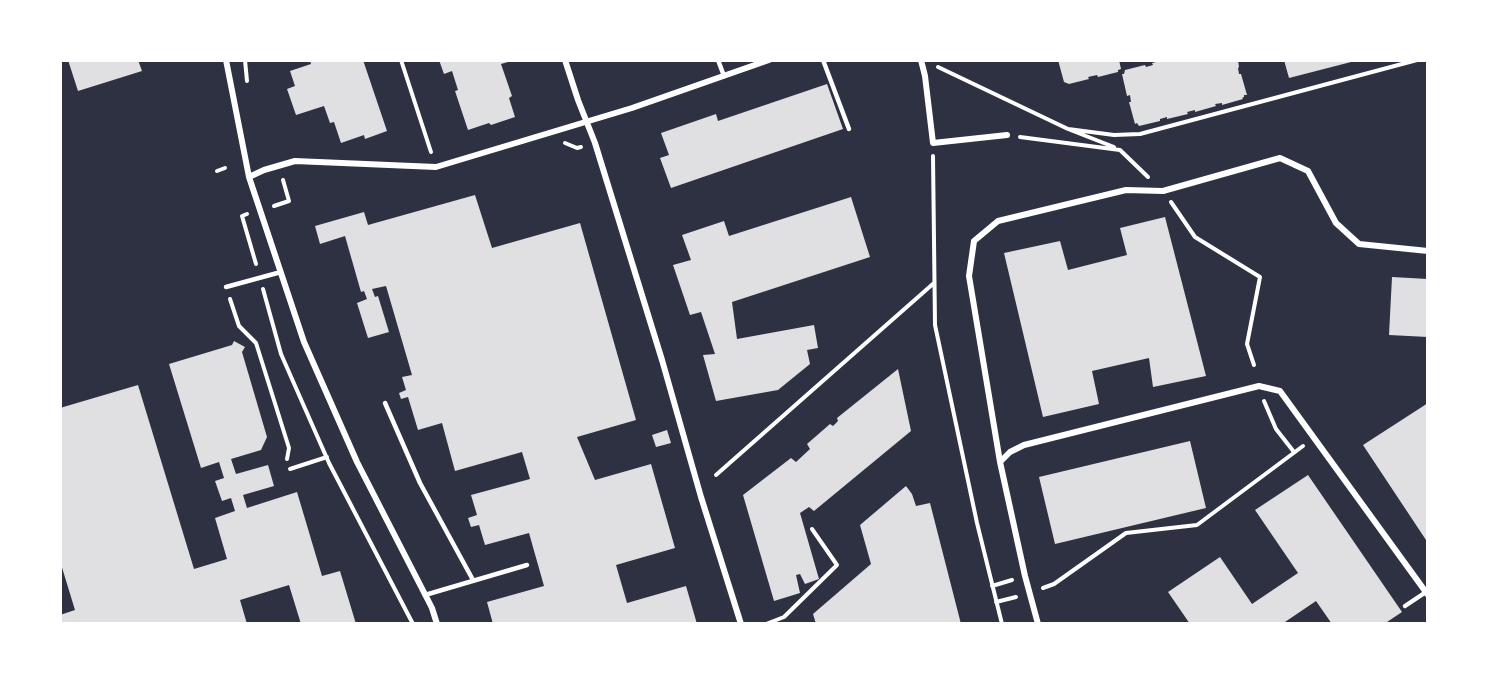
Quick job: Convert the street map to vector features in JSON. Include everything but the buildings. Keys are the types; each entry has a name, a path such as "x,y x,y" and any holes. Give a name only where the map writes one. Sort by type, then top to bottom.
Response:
{"street":[{"path":"226,60 249,177 304,342 357,462 432,608 437,624"},
{"path":"565,60 587,121 659,349 701,497 741,624"},
{"path":"249,177 278,165 295,161 436,167 632,108 769,60"},
{"path":"921,60 933,143 1007,135"},
{"path":"1038,624 1024,576 1000,462 969,276 974,241 998,221 1126,190 1163,191 1280,158 1308,171 1336,223 1359,244 1428,251"},
{"path":"1000,462 1010,452 1024,445 1258,386 1280,391 1427,593"}],"lane":[{"path":"718,60 724,76"},
{"path":"823,60 849,129"},
{"path":"226,287 281,272"},
{"path":"385,403 420,483 473,580"},
{"path":"425,595 527,565"},
{"path":"1404,606 1427,593"}],"path":[{"path":"401,60 436,167"},
{"path":"1068,129 1114,135 1140,134 1417,60"},
{"path":"934,65 1068,129 1120,150 1163,191 1195,237 1260,277 1247,344 1254,365"},
{"path":"1007,135 1120,150"},
{"path":"933,143 935,325 977,523 1002,624"},
{"path":"278,165 289,201 242,216 282,354 327,457 413,624"},
{"path":"217,171 225,168"},
{"path":"716,475 934,282"},
{"path":"226,287 239,326 256,343 288,448 287,459"},
{"path":"1260,392 1276,429 1294,452"},
{"path":"996,602 1054,584 1126,533 1197,525 1314,439"},
{"path":"290,469 327,457"},
{"path":"766,624 784,617 837,565 812,529"},
{"path":"992,586 1024,576"}]}
